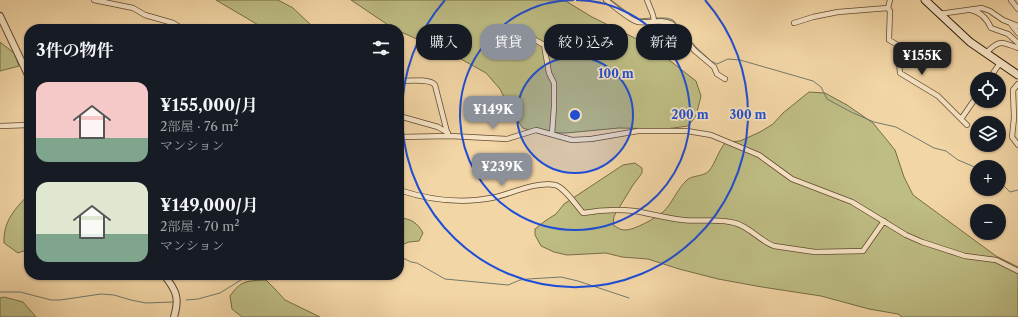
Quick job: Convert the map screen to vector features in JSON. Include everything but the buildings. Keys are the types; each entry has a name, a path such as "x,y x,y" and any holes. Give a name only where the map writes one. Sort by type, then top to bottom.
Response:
{"main road":[{"path":"925,0 970,42 1018,75"}],"street":[{"path":"94,0 115,2 133,8 145,15 175,24"},
{"path":"606,0 630,18 638,22 653,18 668,21 695,51 714,67 717,74 725,79"},
{"path":"648,0 653,18"},
{"path":"890,0 888,8 890,11 891,23 889,40 896,44 900,73 938,96 967,125"},
{"path":"1011,0 1018,9"},
{"path":"794,23 813,16 838,12 888,8"},
{"path":"939,14 965,9 982,8 1018,26"},
{"path":"965,9 978,12 989,22 991,28 1008,34 1018,43"},
{"path":"0,16 24,66"},
{"path":"1010,23 1018,33"},
{"path":"536,40 544,45 549,73 554,83 552,134"},
{"path":"986,53 994,45 1000,42 1018,48"},
{"path":"993,72 1000,63"},
{"path":"404,81 433,82 448,135"},
{"path":"1018,84 1013,90 1014,118 1012,137 1018,145"},
{"path":"961,119 970,106"},
{"path":"404,117 438,127 448,135"},
{"path":"0,126 24,125"},
{"path":"404,137 448,135 507,138 536,130 572,140 591,139 638,131 687,131 711,135 759,155 792,179 852,202 906,235 922,242 965,256 996,260 1018,271"},
{"path":"404,191 423,196 456,200 471,200 493,197 537,186 556,185 561,187 583,213 615,210 634,211 684,220 734,222 743,226 774,246 815,252 863,251 884,221"},
{"path":"168,280 176,291 177,296 174,317"}],"shaded area":[{"path":"216,0 278,0 293,8 310,24 257,24"},
{"path":"351,0 564,0 606,24 544,24 544,60 628,60 628,35 636,39 636,60 669,60 696,81 701,96 696,116 688,126 666,129 619,128 566,133 534,132 523,128 512,113 500,89 486,73 463,60 472,60 472,24 416,24 416,39 404,33 404,24 387,24"},
{"path":"0,42 14,53 19,66 0,71"},
{"path":"809,92 825,93 847,105 873,123 895,150 904,177 913,195 970,237 970,240 974,240 996,256 1018,267 1018,317 902,317 898,314 869,309 821,296 718,279 648,259 622,257 606,253 567,255 554,252 541,246 535,235 535,229 556,214 564,204 623,165 635,163 642,168 642,173 614,216 613,225 621,230 628,230 650,221 666,209 680,188 689,178 707,173 709,171 726,142 740,141 760,132 773,124 783,113"},
{"path":"24,200 24,251 18,253 4,243 4,235 8,222 15,210"},
{"path":"404,219 410,220 419,226 423,233 419,241 404,244"},
{"path":"266,280 285,300 320,317 242,317 232,309 230,296 241,284 249,281"},
{"path":"4,297 23,302 36,317 0,317 0,298"}],"waterway":[{"path":"611,0 638,19 652,18"},
{"path":"655,18 667,18 673,20 696,47 711,61 717,64 728,59 740,60 813,81 821,87 827,99 851,112 874,122 896,127 934,148 946,151 958,160 970,165"},
{"path":"1006,188 1010,192 1018,190"},
{"path":"404,258 417,263 445,279 508,285 520,280 561,277 629,298"},
{"path":"186,300 198,299 220,293 241,280"},
{"path":"0,292 20,292 51,300 101,294 114,295 146,303 173,302"}]}
